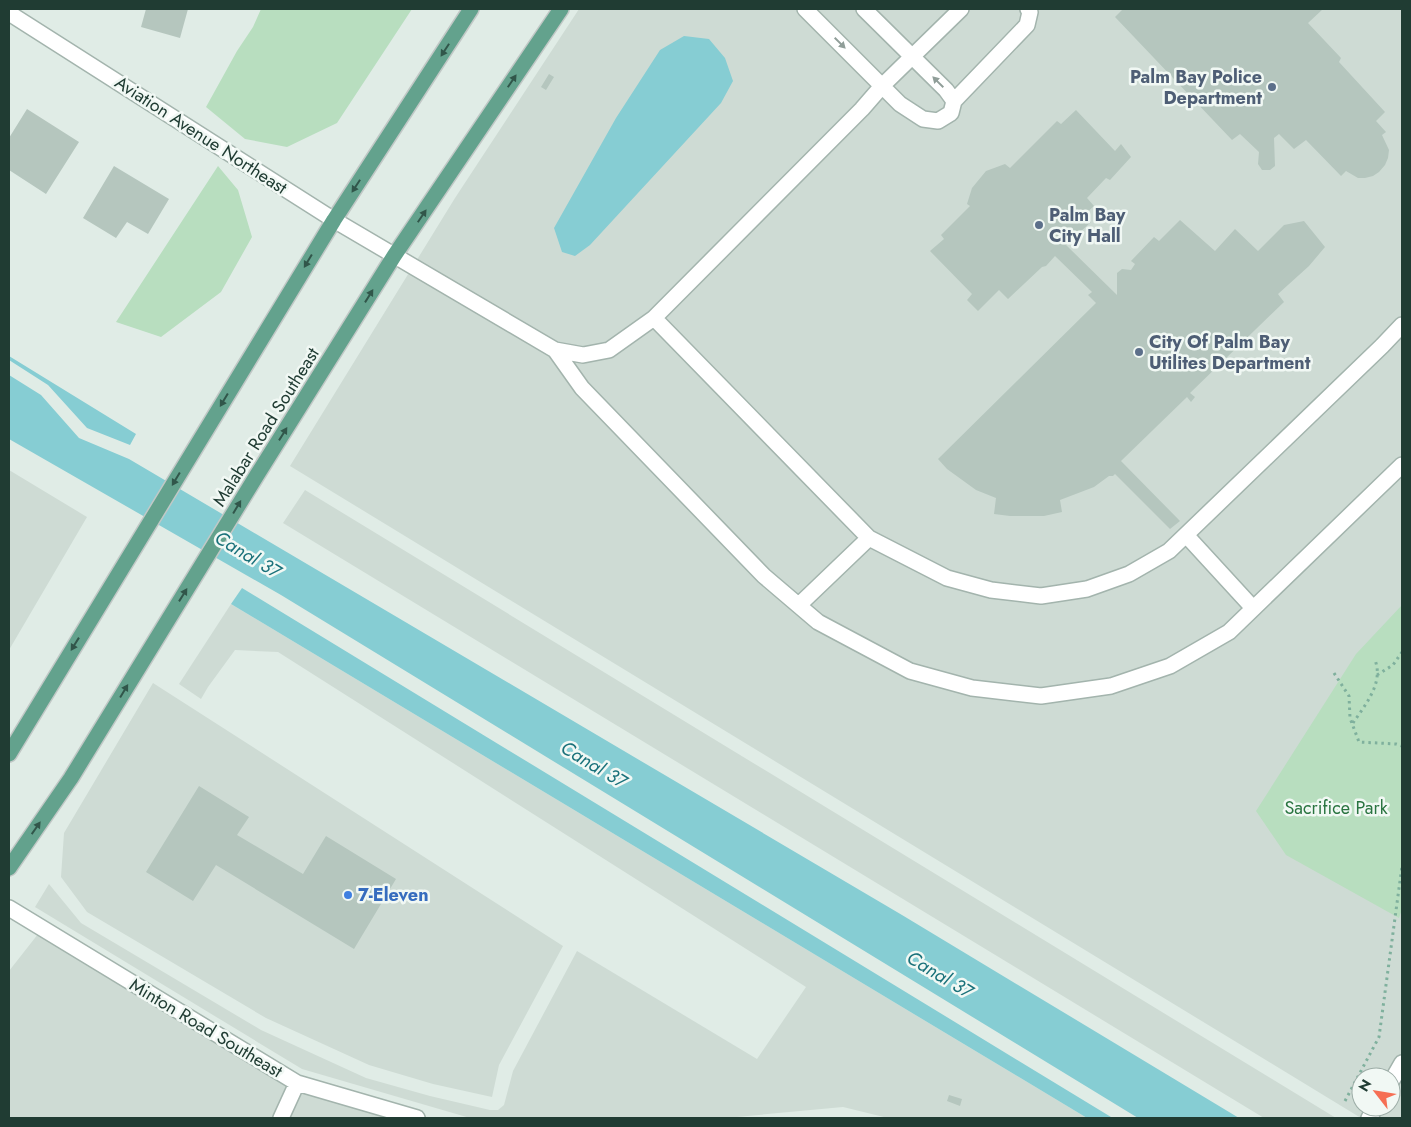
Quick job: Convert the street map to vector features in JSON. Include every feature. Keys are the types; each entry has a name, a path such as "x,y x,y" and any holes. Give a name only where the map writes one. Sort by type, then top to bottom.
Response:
{"main road":[{"path":"9,754 334,220 472,9"},
{"name":"Malabar Road Southeast","path":"9,868 71,778 157,636 394,256 561,9"}],"street":[{"path":"805,9 900,104 923,119 938,120 951,113 954,101 1027,25 1030,12 1028,9"},
{"path":"864,9 946,90 954,101"},
{"path":"555,350 583,355 609,350 654,318 855,116 882,86 961,9"},
{"name":"Aviation Avenue Northeast","path":"19,14 334,220 555,350"},
{"path":"654,318 869,538 947,578 991,590 1040,596 1087,589 1129,574 1169,551 1402,325"},
{"path":"555,350 582,388 764,576 818,622 910,671 972,688 1042,696 1111,686 1170,666 1229,632 1402,465"},
{"path":"1186,535 1253,608"},
{"path":"799,605 869,538"},
{"name":"Minton Road Southeast","path":"9,908 296,1083 417,1118"},
{"path":"281,1118 296,1083"}],"path":[{"path":"1377,676 1393,665 1402,652"},
{"path":"1352,724 1368,701 1377,681 1377,665 1375,660"},
{"path":"1334,673 1349,696 1350,718 1359,742 1402,746"},
{"path":"1345,1101 1379,1037 1402,866"}],"shaded area":[{"path":"579,9 1402,9 1402,1118 1359,1117 1401,1117 1401,1067 1351,1067 1351,1112 290,466 455,198"},
{"path":"9,470 87,517 9,650"},
{"path":"305,490 1336,1118 1264,1118 283,523"},
{"path":"231,604 1087,1118 888,1118 843,1107 726,1118 470,1118 302,1069 35,907 49,884 81,923 261,1030 366,1078 490,1110 498,1110 504,1105 513,1071 577,951 757,1059 806,987 278,652 235,650 201,699 179,684"},
{"path":"153,683 563,946 499,1065 492,1097 433,1084 369,1065 266,1018 87,912 61,877 64,833"},
{"path":"42,929 297,1083 417,1118 9,1118 9,971"}],"green space":[{"path":"261,9 412,9 337,123 287,147 245,139 206,107 237,51 253,27"},
{"path":"218,166 238,190 252,237 221,292 161,337 116,322"},
{"name":"Sacrifice Park","path":"1402,605 1402,909 1399,918 1286,855 1256,811 1356,654"}],"water":[{"path":"684,36 709,39 725,58 733,81 721,103 590,245 575,256 562,252 554,228 616,118 660,50"},
{"path":"9,356 136,434 130,445 87,428 48,385 9,360"},
{"name":"Canal 37","path":"9,375 41,395 79,438 129,459 902,915 1239,1118 1138,1118 281,595 9,439"},
{"path":"242,588 1113,1118 1087,1118 231,604"}],"building":[{"path":"146,9 188,9 180,38 141,27"},
{"name":"Palm Bay Police Department","path":"1123,9 1323,9 1308,23 1341,58 1339,62 1385,112 1376,121 1386,132 1382,135 1389,150 1385,165 1373,176 1365,178 1358,178 1346,171 1341,176 1306,140 1294,149 1279,134 1274,138 1275,166 1270,170 1262,170 1258,164 1259,152 1240,134 1232,140 1115,17"},
{"path":"549,74 554,77 546,90 541,87"},
{"path":"27,109 79,142 46,194 9,170 9,138"},
{"name":"City Of Palm Bay Utilites Department","path":"1076,110 1115,151 1121,144 1131,157 1110,180 1106,178 1087,198 1094,206 1084,215 1091,222 1066,245 1117,295 1117,273 1122,269 1131,270 1135,264 1131,261 1154,237 1159,241 1180,220 1215,251 1235,229 1258,251 1284,225 1304,221 1325,247 1309,266 1278,294 1284,302 1190,393 1195,397 1191,402 1187,397 1121,461 1180,521 1170,529 1115,474 1094,487 1060,500 1062,512 1044,516 1010,516 994,514 996,498 976,490 947,469 938,459 1096,303 1088,295 1092,292 1055,256 1008,299 999,290 978,311 967,300 972,294 930,251 944,239 941,235 970,206 967,204 972,188 986,171 1005,164 1010,168 1057,121 1061,124"},
{"path":"114,166 169,199 148,234 127,222 116,238 83,218"},
{"path":"199,786 249,817 237,835 303,874 326,836 396,879 354,949 216,865 193,901 146,872"},
{"path":"949,1095 962,1099 960,1106 947,1101"}],"place":[{"name":"Palm Bay Police Department","path":"1272,87"},
{"name":"Palm Bay City Hall","path":"1039,225"},
{"name":"City Of Palm Bay Utilites Department","path":"1139,352"},
{"name":"7-Eleven","path":"348,895"}]}
